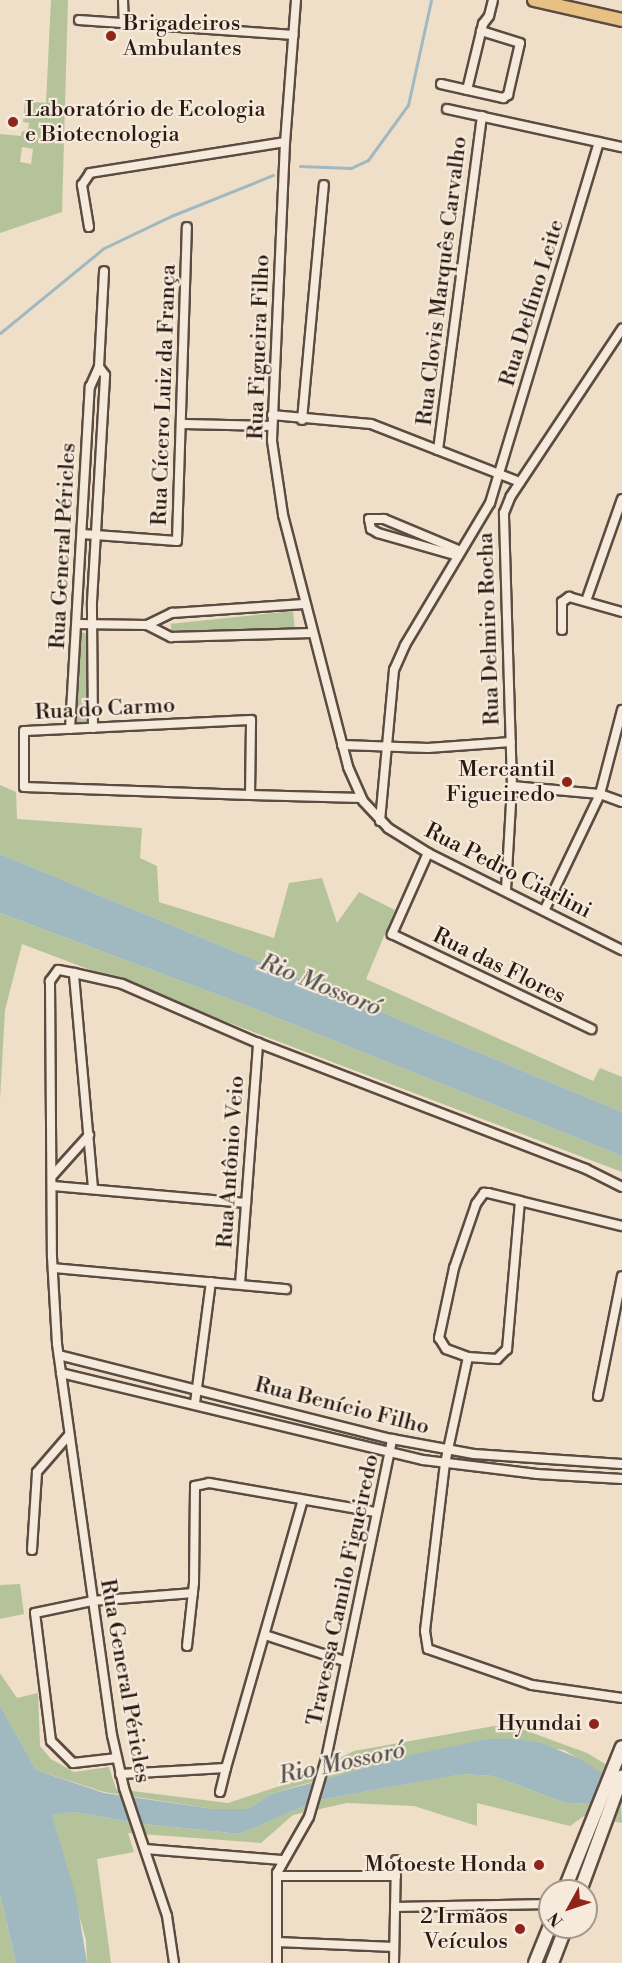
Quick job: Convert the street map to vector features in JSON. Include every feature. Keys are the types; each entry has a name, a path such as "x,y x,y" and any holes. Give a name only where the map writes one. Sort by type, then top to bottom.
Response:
{"main road":[{"path":"543,1 622,20"},
{"path":"583,1879 620,1754"},
{"path":"570,1879 622,1776"},
{"path":"536,1963 545,1939"},
{"path":"552,1963 561,1939"}],"street":[{"path":"123,0 124,23"},
{"name":"Rua Figueira Filho","path":"296,0 285,142 272,426 281,504 304,604 342,746 361,798 380,821"},
{"path":"467,90 481,31 489,16 493,0"},
{"path":"489,16 495,27 493,34"},
{"path":"79,20 293,35"},
{"path":"441,84 503,98 508,95 520,43 481,31"},
{"path":"447,109 622,147"},
{"name":"Rua Clovis Marquês Carvalho","path":"438,450 482,116"},
{"path":"89,227 82,180 90,173 285,142"},
{"name":"Rua Delfino Leite","path":"380,821 390,692 398,656 490,503 599,142"},
{"name":"Rua Figueira Filho","path":"302,420 324,185"},
{"name":"Rua Cícero Luiz da França","path":"82,534 177,541 184,424 187,227"},
{"name":"Rua General Péricles","path":"70,729 90,387 99,368 104,271"},
{"name":"Rua Delmiro Rocha","path":"506,890 512,786 502,540 504,513 520,482 622,329"},
{"name":"Rua General Péricles","path":"93,728 91,623 105,375 99,368"},
{"path":"272,415 302,420 372,424 520,482"},
{"path":"184,424 272,426"},
{"path":"586,601 622,499"},
{"path":"369,519 384,519 460,554 378,533 371,529 369,519"},
{"path":"562,630 565,599 586,601 622,612"},
{"path":"147,625 172,614 304,604"},
{"path":"77,624 147,625 171,637 312,633"},
{"path":"545,909 600,794 622,710"},
{"name":"Rua do Carmo","path":"250,795 251,720 24,731 24,788 250,795 361,798"},
{"path":"342,746 511,742"},
{"path":"512,786 600,794 622,802"},
{"name":"Rua Pedro Ciarlini","path":"380,821 428,853 545,909 622,950"},
{"name":"Rua das Flores","path":"428,853 392,934 591,1029"},
{"name":"Rua General Péricles","path":"74,973 55,971 50,981 53,1268 59,1354 92,1601 120,1774 167,1916 174,1963"},
{"path":"93,1188 74,973 122,984 258,1043 586,1169 622,1187"},
{"name":"Rua Antônio Veio","path":"240,1284 258,1043"},
{"path":"53,1175 89,1135"},
{"path":"53,1186 246,1203"},
{"path":"520,1201 504,1354 496,1359 468,1357 446,1349 440,1338 454,1268 472,1214 484,1193 520,1201 622,1226"},
{"path":"53,1268 286,1289"},
{"path":"598,1396 622,1276"},
{"path":"195,1403 211,1282"},
{"name":"Rua Benício Filho","path":"59,1354 392,1439 520,1458 622,1464"},
{"path":"468,1357 445,1463 425,1631 428,1649 532,1685 622,1698"},
{"name":"Rua Benício Filho","path":"61,1373 195,1403 389,1452 445,1463 519,1472 622,1479"},
{"path":"32,1551 37,1472 69,1435"},
{"name":"Travessa Camilo Figueiredo","path":"277,1963 277,1876 282,1860 309,1817 326,1760 344,1661 392,1439"},
{"path":"519,1472 520,1458"},
{"path":"187,1646 193,1593 195,1486 209,1483 375,1512"},
{"path":"219,1792 303,1500"},
{"path":"117,1758 74,1763 51,1741 35,1613 92,1601 193,1593"},
{"path":"265,1635 344,1661"},
{"path":"120,1774 226,1768"},
{"path":"145,1849 282,1860"},
{"path":"394,1963 396,1860"},
{"path":"277,1876 396,1876"},
{"path":"395,1907 538,1904"},
{"path":"277,1942 394,1947"}],"green space":[{"path":"51,0 68,0 64,140 61,140 64,141 62,212 0,233 0,134 21,136 22,131 28,132 29,123 23,122 25,101 46,103","holes":["22,147 33,149 31,164 20,162"]},
{"path":"293,611 295,629 173,642 171,624"},
{"path":"81,632 89,634 88,724 74,725"},
{"path":"0,785 16,792 17,819 142,828 140,858 157,866 159,902 274,938 289,883 322,878 337,923 359,892 395,910 366,979 593,1081 600,1068 622,1077 622,1112 0,854"},
{"path":"0,913 245,1005 622,1156 622,1172 22,944 5,1010 0,1100"},
{"path":"20,1584 24,1614 0,1619 0,1585"},
{"path":"0,1673 17,1698 38,1693 40,1746 51,1759 74,1772 109,1767 116,1789 228,1803 292,1782 354,1751 494,1726 522,1729 587,1753 622,1774 622,1786 564,1750 487,1739 304,1784 271,1794 248,1809 213,1809 104,1792 36,1770 0,1705"},
{"path":"462,1774 493,1776 566,1803 621,1805 622,1823 584,1816 570,1826 477,1803 477,1826 414,1806 347,1803 293,1815 261,1843 128,1833 134,1852 97,1859 111,1963 87,1963 86,1940 51,1815 76,1812 135,1823 240,1834 319,1800"},
{"path":"0,1894 16,1963 0,1963"}],"water":[{"path":"0,854 622,1112 622,1156 245,1005 0,913"},
{"path":"0,1705 36,1770 104,1793 213,1809 248,1809 271,1794 412,1755 486,1739 513,1739 542,1743 580,1759 622,1786 622,1805 566,1803 493,1776 463,1774 319,1800 240,1834 135,1823 76,1812 52,1815 76,1897 87,1963 16,1963 0,1894"}],"waterway":[{"path":"300,166 351,168 368,160 408,105 431,0"},
{"path":"0,333 104,248 171,216 273,175"}],"place":[{"name":"Brigadeiros Ambulantes","path":"111,36"},
{"name":"Laboratório de Ecologia e Biotecnologia","path":"13,122"},
{"name":"Mercantil Figueiredo","path":"567,782"},
{"name":"Hyundai","path":"594,1724"},
{"name":"Motoeste Honda","path":"539,1865"},
{"name":"2 Irmãos Veículos","path":"520,1929"}],"water label":[{"name":"Rio Mossoró","path":"320,986"},
{"name":"Rio Mossoró","path":"342,1764"}]}
